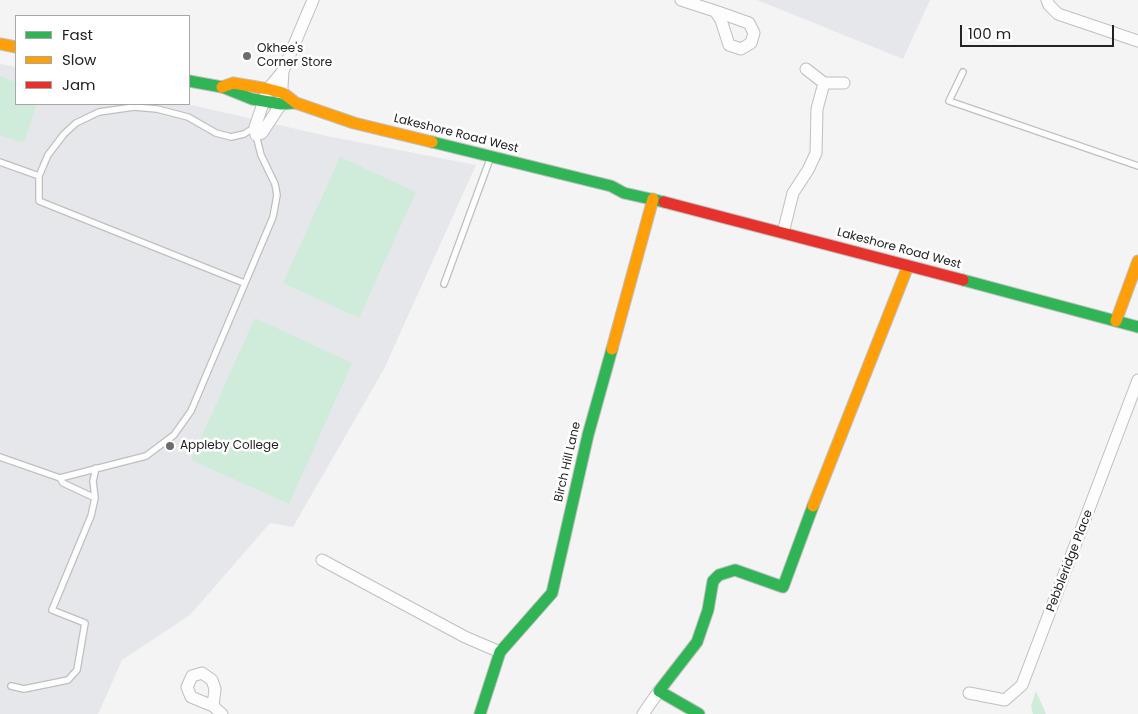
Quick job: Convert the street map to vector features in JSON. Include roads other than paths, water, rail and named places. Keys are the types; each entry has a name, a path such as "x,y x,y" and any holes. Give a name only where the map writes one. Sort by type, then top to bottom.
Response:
{"street":[{"path":"283,71 282,99 262,133 256,131 266,102 268,89 283,71 313,0"},
{"path":"680,0 715,11"},
{"path":"1047,0 1049,5 1058,14 1138,41"},
{"path":"0,44 15,47"},
{"path":"806,69 824,83 844,83"},
{"name":"Lakeshore Road West","path":"190,81 222,87 230,92 266,102 282,99"},
{"name":"Lakeshore Road West","path":"222,87 233,83 268,89 282,99 354,123 611,186 624,193 653,199 1138,327"},
{"path":"783,233 793,193 808,170 816,153 817,109 824,83"},
{"name":"Birch Hill Lane","path":"480,714 500,652 552,593 588,435 653,199"},
{"path":"1116,320 1138,261"},
{"path":"643,714 696,642 708,610 713,581 719,574 735,570 783,587 831,457 908,266"},
{"name":"Pebbleridge Place","path":"968,692 1005,700 1022,685 1138,380"},
{"path":"322,560 465,637 500,652"},
{"path":"659,691 700,714"}],"lane":[{"path":"963,72 949,101 1138,166"},
{"path":"0,457 60,478 146,456 174,434 191,411 273,218 277,195 271,175 260,156 256,131 231,137 216,134 188,117 157,108 134,107 99,112 76,123 64,134 48,155 39,176 39,201 244,283"},
{"path":"444,284 491,157"},
{"path":"0,162 39,176"},
{"path":"12,686 24,689 68,680 77,670 85,623 52,610 91,516 95,498 93,481 96,468"},
{"path":"60,478 63,483 95,498"}],"place":[{"name":"Okhee's Corner Store","path":"247,56"},
{"name":"Appleby College","path":"170,446"}]}
